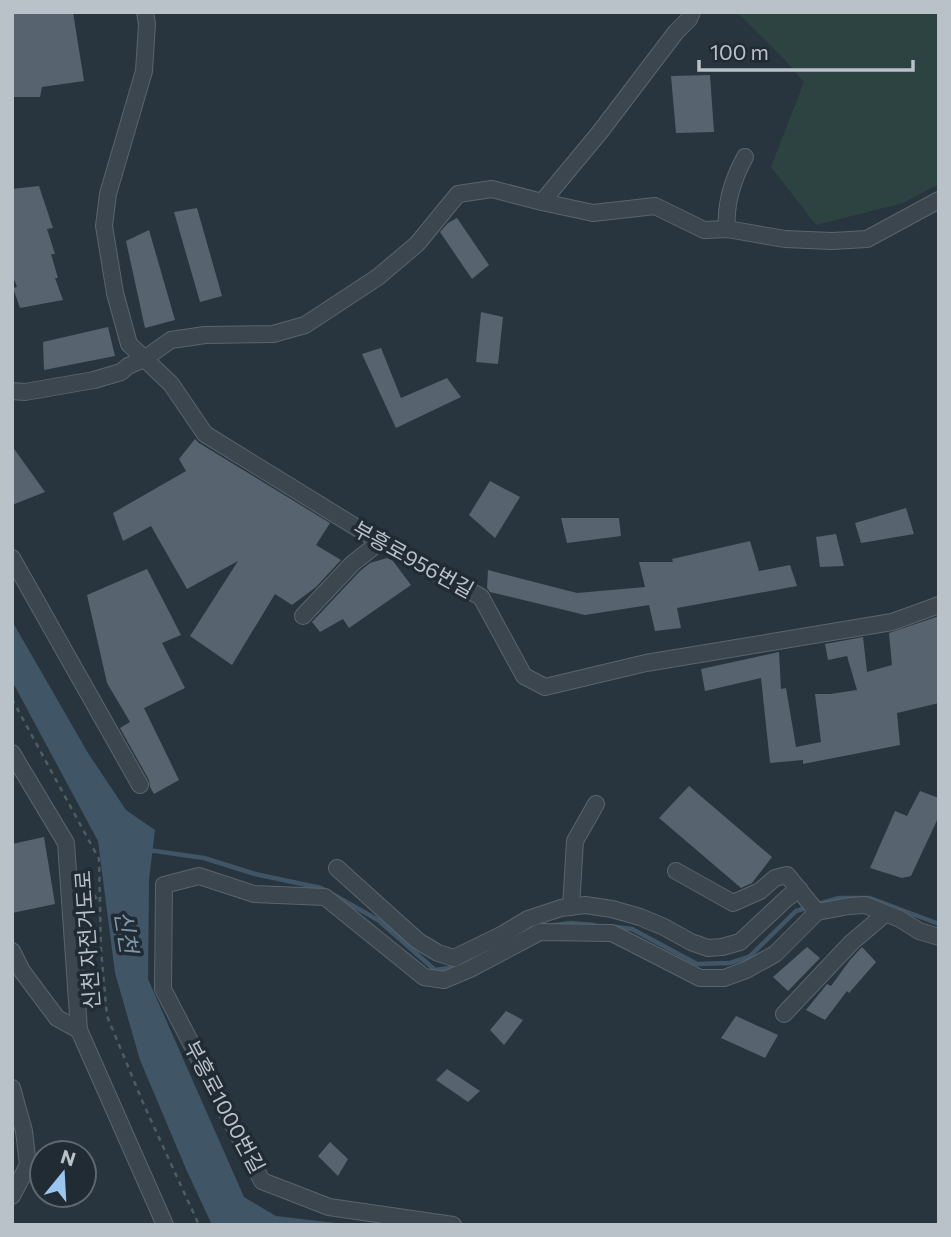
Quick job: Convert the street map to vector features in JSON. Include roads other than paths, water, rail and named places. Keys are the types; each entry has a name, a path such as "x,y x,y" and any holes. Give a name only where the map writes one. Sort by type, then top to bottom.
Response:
{"street":[{"name":"부흥로956번길","path":"145,12 147,24 144,71 108,194 104,226 115,293 129,344 171,384 205,434 380,542 481,597 524,676 545,687 646,663 892,622 939,605"},
{"path":"542,202 600,132 692,12"},
{"path":"727,229 726,213 736,174 746,157"},
{"path":"12,391 25,392 94,380 121,372 171,340 205,335 273,334 305,325 378,277 417,244 458,194 492,189 593,213 655,206 704,230 727,229 785,239 832,241 867,239 939,200"},
{"path":"303,616 353,564 380,542"},
{"path":"12,558 140,785"},
{"path":"12,753 66,843 79,1030 165,1225"},
{"path":"571,907 575,841 596,804"},
{"path":"337,868 418,942 454,958 528,919 561,908 585,905 640,917 708,948 722,947 740,942 799,889"},
{"path":"676,871 733,903 760,891 775,878 787,875 817,912 865,905 900,919 919,931 939,937"},
{"name":"부흥로1000번길","path":"453,1225 329,1207 262,1181 163,989 164,885 199,876 254,894 325,897 424,977 444,980 540,932 612,933 700,978 724,978 746,970 775,954 817,912"},
{"path":"784,1014 852,942 885,914"},
{"path":"12,951 22,971 57,1018 79,1030"},
{"path":"12,1088 24,1131 28,1165 12,1196"}],"water":[{"name":"신천","path":"12,621 88,753 126,810 155,830 149,880 148,979 244,1197 276,1216 353,1225 212,1225 140,1060 115,973 98,841 12,681"}],"waterway":[{"path":"148,850 204,858 255,874 326,891"},
{"path":"334,895 378,920 435,970 457,967"},
{"path":"818,904 839,898 870,898 939,924"},
{"path":"616,927 632,929 697,964 730,963 749,957 796,911 809,907"},
{"path":"554,925 594,925"}]}
